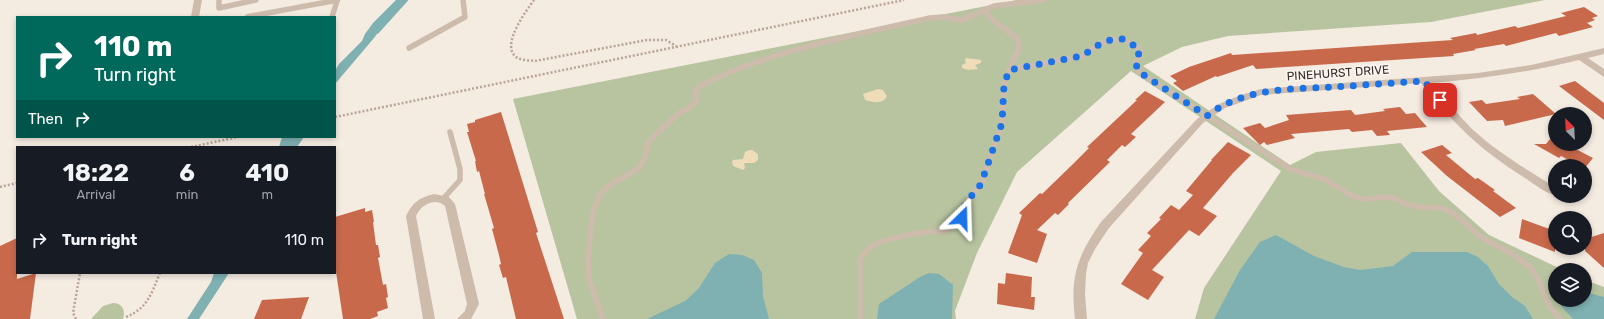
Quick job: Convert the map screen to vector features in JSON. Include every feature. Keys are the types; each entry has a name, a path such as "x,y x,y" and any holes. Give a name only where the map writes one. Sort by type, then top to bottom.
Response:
{"street":[{"path":"195,16 198,0"},
{"path":"253,16 337,1"},
{"name":"PINEHURST DRIVE","path":"1081,319 1079,299 1081,269 1095,240 1105,225 1200,121 1222,106 1261,92 1478,76 1531,68 1604,51"},
{"path":"1581,57 1604,74"},
{"path":"1424,81 1456,119 1475,137 1505,160 1548,187"},
{"path":"429,319 410,216 417,205 423,201 433,198 443,199 450,204 452,210 472,304 469,314 463,319"}],"lane":[{"path":"219,0 219,8 256,0"},
{"path":"409,48 465,17 462,0"},
{"path":"603,319 589,280 589,240 594,212 600,194 608,186 639,168 645,158 648,142 680,112 688,109 696,101 695,93 698,87 711,80 781,53 881,28 930,18 943,17 962,20 986,10 1011,3 1044,0"},
{"path":"332,16 337,1"},
{"path":"860,319 860,259 868,249 879,242 916,232 944,231 956,224 962,218 965,204 981,184 1002,123 1004,85 1019,48 1018,39 990,18 986,10"},
{"path":"1009,70 1082,56 1100,44 1110,40 1123,39 1138,48 1140,52 1136,57 1136,64 1139,72 1290,169 1324,179 1352,196 1362,199 1391,197 1409,205 1429,208 1443,208 1456,215 1482,238 1513,254 1530,267 1538,279 1550,307 1560,319"},
{"path":"443,199 460,180 460,169 450,132"}],"path":[{"path":"534,0 522,16 513,36 511,45 512,53 518,59 525,62 535,62 647,40 666,40 677,46"},
{"path":"336,117 904,0"},
{"path":"196,146 233,138"},
{"path":"0,187 16,183"},
{"path":"76,319 73,313 80,274"},
{"path":"126,317 140,311 145,306 160,274"}],"green space":[{"path":"1017,0 1545,0 1431,22 1228,36 1182,47 1143,66 1290,165 1316,152 1401,143 1439,191 1489,235 1548,263 1548,307 1592,307 1592,283 1604,287 1604,319 1195,319 1204,288 1281,171 1131,71 1017,172 977,253 955,311 956,319 577,319 513,99"},
{"path":"113,303 119,304 124,310 123,319 91,319 103,306"}],"sand":[{"path":"966,58 981,60 981,63 975,65 978,69 968,70 962,68 962,65 966,63"},
{"path":"878,89 883,90 887,96 883,101 878,102 865,100 863,94"},
{"path":"752,150 758,154 758,160 754,163 744,163 745,168 743,170 733,166 733,160 743,159 745,152"}],"water":[{"path":"396,0 405,0 392,13 374,38 336,83 336,69 339,64 362,41 373,23"},
{"path":"282,138 303,138 298,146 279,146"},
{"path":"1276,235 1314,256 1344,267 1360,270 1393,266 1412,252 1467,252 1478,257 1488,266 1499,284 1512,297 1525,306 1533,319 1214,319 1240,270 1260,242"},
{"path":"729,254 742,255 754,260 762,273 763,296 769,319 647,319 685,301 699,288 715,263"},
{"path":"929,273 939,274 953,285 952,319 877,319 879,304 920,277"},
{"path":"214,274 228,274 199,319 187,319 211,282"},
{"path":"1592,294 1604,297 1604,319 1573,319 1562,307 1592,307"}],"building":[{"path":"1584,7 1598,16 1592,18 1595,20 1587,23 1593,27 1559,36 1556,33 1506,46 1504,44 1474,49 1476,50 1453,54 1454,56 1256,69 1253,65 1217,77 1216,76 1183,91 1173,83 1177,81 1170,76 1189,67 1231,53 1232,55 1453,40 1450,38 1476,33 1477,35 1515,26 1518,28 1566,16 1561,13"},
{"path":"1575,81 1604,103 1604,120 1592,111 1592,107 1587,107 1559,86"},
{"path":"1145,91 1165,102 1131,134 1136,137 1125,147 1122,145 1107,160 1110,162 1068,203 1069,204 1058,215 1055,213 1037,230 1047,234 1037,263 1008,253 1022,215 1019,213 1040,193 1042,194 1072,165 1089,148 1087,147"},
{"path":"1533,94 1548,107 1548,116 1505,126 1503,120 1487,121 1469,102 1482,100 1486,104 1520,99 1517,97"},
{"path":"1400,107 1406,114 1415,113 1427,127 1387,131 1390,135 1377,136 1372,130 1352,132 1349,129 1291,134 1295,138 1267,145 1264,142 1260,145 1243,128 1260,123 1265,128 1289,120 1286,115 1351,110 1355,115 1385,111 1383,109"},
{"path":"501,112 538,232 536,233 564,319 516,319 506,277 503,278 499,265 501,264 492,229 494,228 479,171 477,172 476,161 467,132 469,132 467,124"},
{"path":"1228,142 1251,155 1233,173 1203,208 1217,216 1199,236 1189,230 1152,270 1164,277 1148,300 1121,284 1143,253 1138,250 1151,236 1147,233 1161,219 1159,218 1171,205 1179,210 1193,195 1186,191"},
{"path":"1548,142 1548,151 1580,151 1593,158 1592,159 1567,159 1561,156 1559,158 1534,144 1546,144"},
{"path":"1442,145 1452,153 1446,155 1475,179 1478,178 1495,190 1493,191 1516,208 1500,217 1447,176 1421,152"},
{"path":"365,208 365,212 372,210 376,245 378,245 380,257 378,258 383,285 386,284 388,297 386,298 388,308 377,312 378,316 370,319 343,319 336,272 336,217"},
{"path":"1522,219 1548,228 1548,249 1519,238"},
{"path":"1604,233 1604,268 1589,255 1592,255 1592,237"},
{"path":"16,238 17,279 36,274 30,319 0,319 0,246"},
{"path":"1006,273 1032,277 1031,297 1035,297 1034,310 997,304 998,283 1005,284"},
{"path":"309,297 301,319 254,319 262,300"}],"waterway":[{"path":"377,32 406,0"}],"route":[{"path":"962,218 965,204 981,184 1002,123 1004,85 1006,75 1009,70 1022,66 1082,56 1100,44 1110,40 1123,39 1138,48 1140,52 1136,57 1136,64 1139,72 1207,116 1222,106 1244,97 1261,92 1280,90 1424,81 1440,100"}]}
